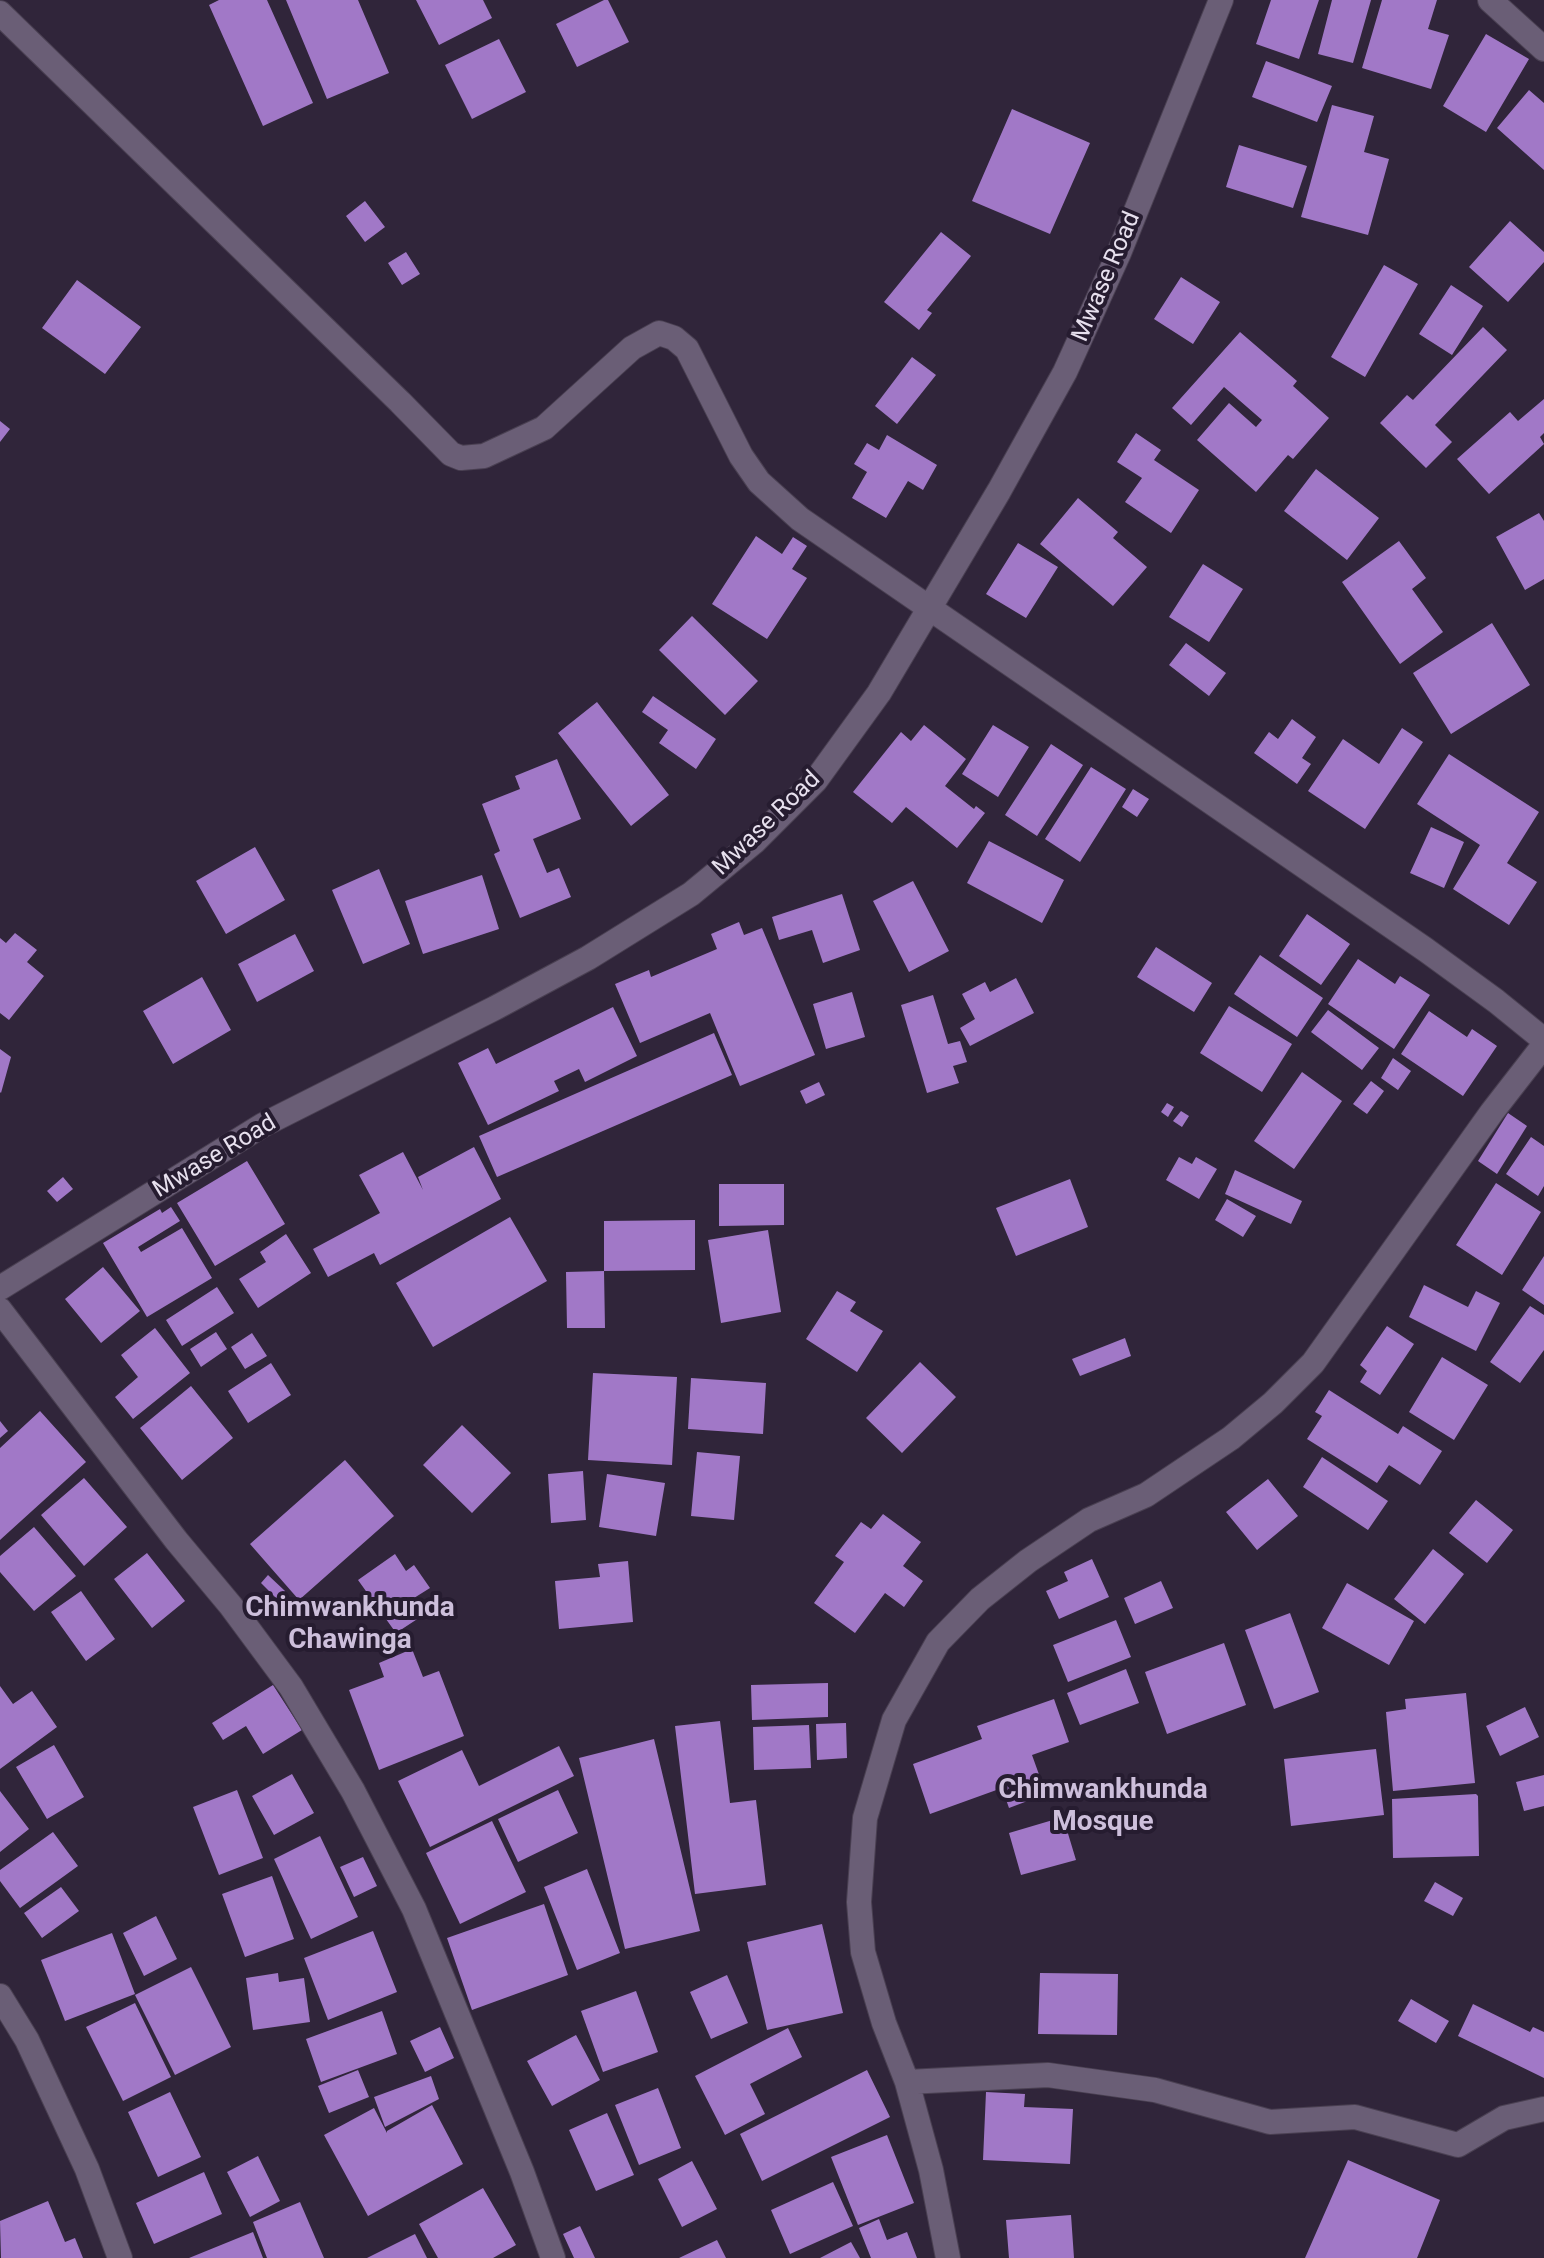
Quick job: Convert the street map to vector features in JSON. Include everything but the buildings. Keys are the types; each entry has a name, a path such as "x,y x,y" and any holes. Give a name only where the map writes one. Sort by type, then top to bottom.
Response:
{"street":[{"name":"Mwase Road","path":"0,1288 263,1125 588,958 691,894 754,842 816,780 879,693 999,491 1065,372 1119,253 1221,0"},
{"path":"1490,0 1544,49"},
{"path":"0,13 451,454 461,458 484,456 544,428 632,348 659,333 674,338 687,349 741,456 759,482 800,519 1426,950 1496,1001 1544,1042 1313,1363 1273,1403 1231,1438 1146,1495 1089,1520 1028,1561 980,1599 938,1642 894,1720 865,1818 859,1902 863,1952 884,2023 907,2082 931,2170 948,2258"},
{"path":"0,1310 291,1687 353,1791 414,1909 522,2172 553,2258"},
{"path":"0,1996 27,2040 87,2169 120,2258"},
{"path":"907,2082 1048,2075 1155,2090 1270,2122 1355,2117 1458,2145 1504,2118 1544,2109"}],"district":[{"name":"Chimwankhunda Chawinga","path":"350,1625"},
{"name":"Chimwankhunda Mosque","path":"1103,1807"}]}
